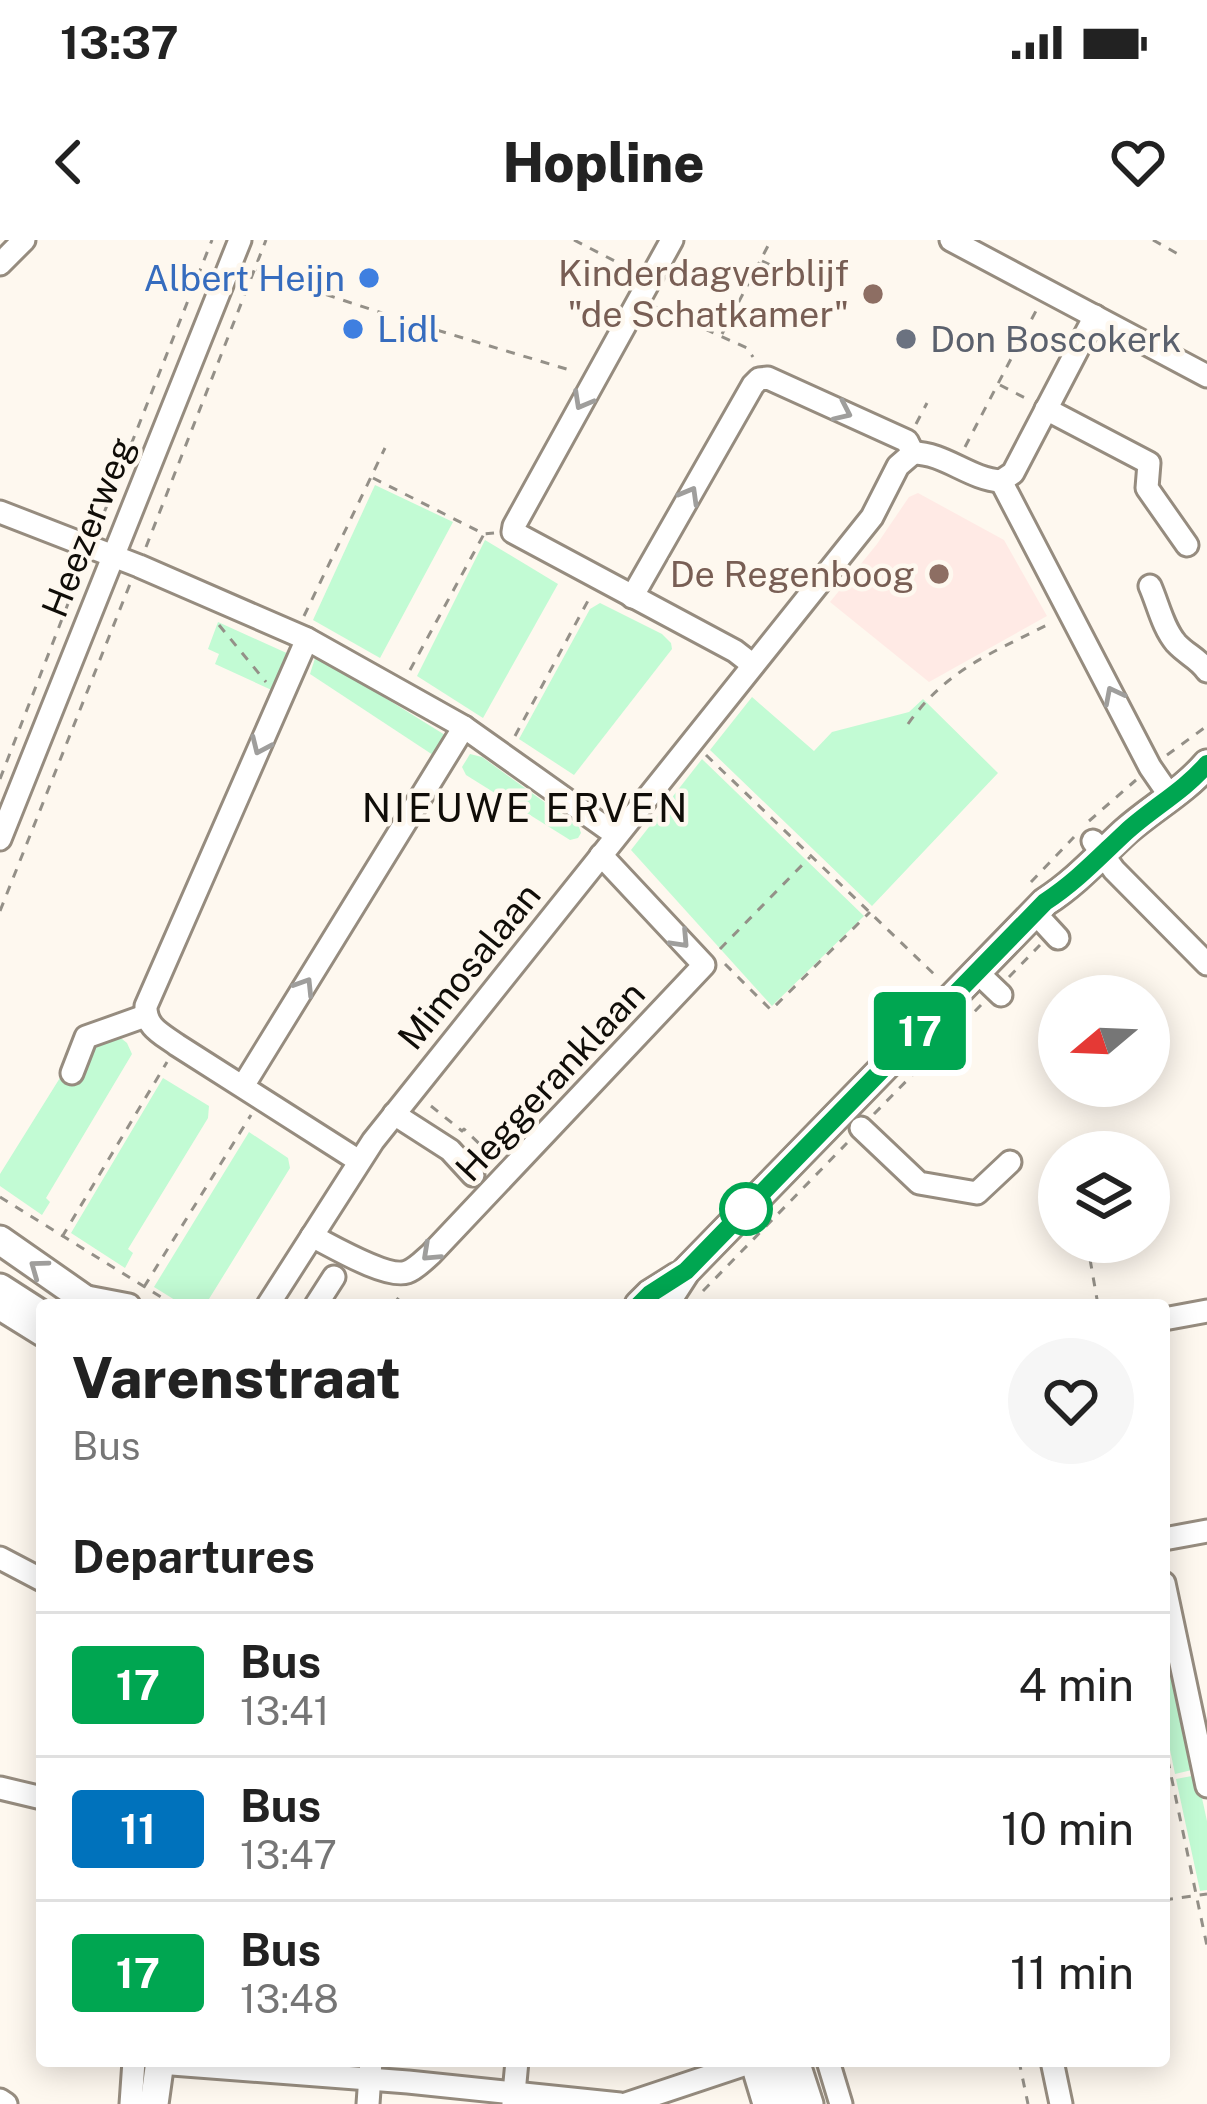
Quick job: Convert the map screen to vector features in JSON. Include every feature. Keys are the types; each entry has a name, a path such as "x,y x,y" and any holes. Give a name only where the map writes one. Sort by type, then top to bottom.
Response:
{"main road":[{"path":"671,1299 991,986 1048,921 1063,869 1207,760"},
{"path":"0,1240 83,1299"},
{"path":"645,1299 695,1280"},
{"path":"0,1288 36,1311"},
{"path":"154,2104 159,2067"},
{"path":"774,2067 786,2104"},
{"path":"797,2067 808,2104"}],"street":[{"path":"0,264 24,240"},
{"name":"Heezerweg","path":"0,839 240,240"},
{"path":"672,240 513,532 753,665"},
{"path":"951,240 1207,376"},
{"path":"632,597 759,379 768,378 907,441 913,453 928,453 987,480 1001,481 1012,473 1095,316"},
{"path":"1046,409 1149,463 1147,488 1187,545"},
{"name":"Mimosalaan","path":"272,1299 394,1114 872,517 898,466 913,453"},
{"path":"1001,481 1165,790"},
{"path":"0,512 301,636 464,728 616,835"},
{"path":"1150,586 1171,638 1207,671"},
{"path":"301,636 283,694 145,1016 177,1045 359,1161"},
{"path":"252,1092 464,728"},
{"path":"1098,847 1114,870 1207,964"},
{"name":"Heggeranklaan","path":"312,1236 402,1275 431,1254 704,965 601,854"},
{"path":"72,1073 86,1037 145,1016"},
{"path":"394,1114 451,1150 473,1175"},
{"path":"861,1128 919,1184 977,1193 1010,1162"},
{"path":"320,1299 334,1277"},
{"path":"0,1309 36,1331"},
{"path":"1170,1318 1207,1310"},
{"path":"1170,1538 1207,1531"},
{"path":"0,1558 36,1577"},
{"path":"1170,1610 1207,1786"},
{"path":"0,1787 36,1796"},
{"path":"131,2104 134,2067"},
{"path":"292,2067 371,2070 513,2099 623,2104 736,2067"},
{"path":"513,2099 516,2067"},
{"path":"753,2067 764,2104"},
{"path":"830,2067 841,2104"},
{"path":"1053,2067 1061,2104"},
{"path":"368,2104 371,2070"}],"path":[{"name":"Heezerweg","path":"0,779 212,240"},
{"path":"574,240 646,290 747,348 768,378"},
{"path":"721,336 771,240"},
{"path":"1153,240 1178,254"},
{"path":"760,260 775,267"},
{"path":"255,268 274,276"},
{"path":"309,289 382,313"},
{"path":"976,427 1047,290"},
{"path":"420,325 595,379"},
{"path":"998,383 1046,409"},
{"path":"301,636 386,448"},
{"path":"372,477 484,534 513,532"},
{"path":"399,690 484,534"},
{"path":"504,756 600,580"},
{"path":"220,601 215,620 270,687 283,694"},
{"path":"908,724 924,701 963,668 1070,613"},
{"path":"692,741 938,979"},
{"path":"811,856 716,954 771,1010 870,912"},
{"path":"695,1280 861,1128 1048,921"},
{"path":"62,1237 177,1045"},
{"path":"412,1091 464,1129 508,1172"},
{"path":"144,1287 252,1092"},
{"path":"0,1197 164,1299"},
{"path":"1091,1263 1097,1299"},
{"path":"1170,1771 1207,1946"},
{"path":"1170,1899 1207,1894"},
{"path":"1020,2067 1028,2104"}],"shaded area":[{"name":"De Regenboog","path":"918,493 1004,540 1047,616 929,682 830,602 909,497"}],"green space":[{"path":"375,485 453,522 380,658 313,620"},
{"path":"485,540 558,584 483,718 417,676"},
{"path":"600,603 662,634 672,649 574,775 519,739 590,609"},
{"path":"218,622 291,655 276,692 215,664 219,654 208,649"},
{"path":"316,655 445,735 433,755 310,674"},
{"path":"752,697 814,751 832,732 909,712 923,699 998,773 872,906 710,750"},
{"path":"470,754 482,757 579,827 578,838 570,840 466,775 462,767"},
{"path":"702,759 864,916 772,1006 631,850"},
{"path":"117,1035 132,1054 46,1198 50,1202 42,1215 0,1186 0,1174 63,1073 94,1041"},
{"path":"163,1078 209,1106 208,1118 128,1249 133,1253 125,1268 71,1233"},
{"path":"249,1132 288,1158 290,1168 209,1299 173,1299 154,1287"},
{"path":"1176,1674 1196,1769 1175,1774 1170,1750 1170,1676"},
{"path":"1197,1775 1207,1821 1207,1890 1200,1891 1176,1779"}],"bus line":[{"name":"17","path":"645,1299 686,1271 1045,902 1074,883 1207,764"}],"place":[{"name":"Albert Heijn","path":"369,278"},
{"name":"Kinderdagverblijf \"de Schatkamer\"","path":"873,294"},
{"name":"Lidl","path":"353,329"},
{"name":"Don Boscokerk","path":"906,339"},
{"name":"De Regenboog","path":"939,574"}],"district":[{"name":"NIEUWE ERVEN","path":"526,808"}]}
